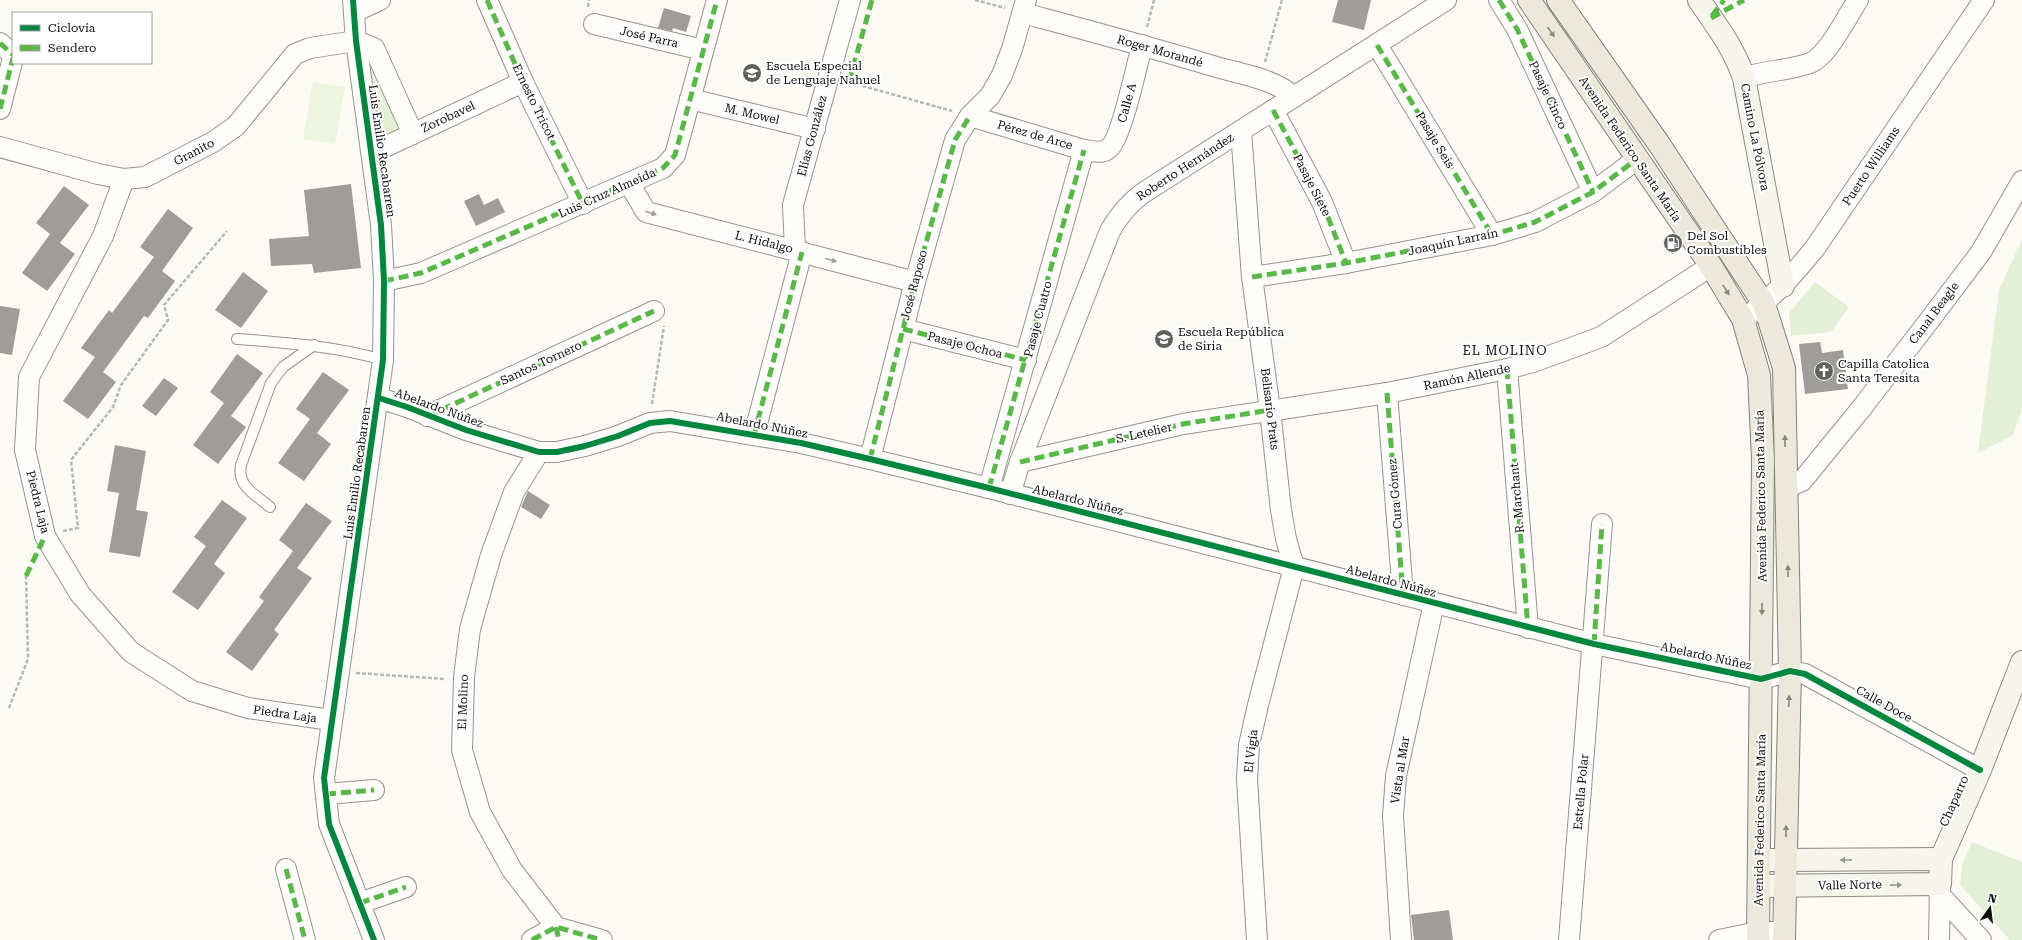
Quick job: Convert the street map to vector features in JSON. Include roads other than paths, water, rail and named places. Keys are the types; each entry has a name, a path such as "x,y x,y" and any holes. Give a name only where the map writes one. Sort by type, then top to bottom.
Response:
{"main road":[{"name":"Avenida Federico Santa María","path":"1529,0 1711,266 1743,319 1758,375 1785,861 1784,936"},
{"name":"Avenida Federico Santa María","path":"1558,0 1659,144 1764,304 1784,368 1786,487 1775,675 1760,860 1758,936"}],"street":[{"path":"354,6 380,0"},
{"name":"Ernesto Tricot","path":"487,0 523,82 583,204"},
{"name":"Luis Cruz Almeida","path":"384,281 420,273 583,204 663,168 675,155 717,0"},
{"name":"Elías González","path":"754,435 799,251 793,205 850,0"},
{"name":"Roberto Hernández","path":"1010,494 1020,462 1110,231 1119,215 1130,203 1143,193 1446,0"},
{"name":"Pasaje Cinco","path":"1499,0 1517,29 1593,192"},
{"name":"Camino La Pólvora","path":"1699,0 1722,33 1738,60 1744,78 1783,286"},
{"path":"1744,78 1759,72 1811,63 1821,56 1827,48 1858,0"},
{"name":"Puerto Williams","path":"1743,319 1764,304 1783,286 1815,248 1984,0"},
{"name":"Luis Emilio Recabarren","path":"354,6 356,41 381,225 384,281 383,360 324,778 329,824 374,940"},
{"name":"Roger Morandé","path":"1024,7 1142,45 1260,80 1286,90 1294,97"},
{"name":"José Raposo","path":"870,459 915,282 955,140 970,116 990,96 1002,75 1012,49 1024,7"},
{"name":"José Parra","path":"594,24 703,50"},
{"name":"Luis Emilio Recabarren","path":"356,41 374,48 413,134"},
{"name":"Granito","path":"0,147 98,174 124,179 145,177 213,142 236,126 295,54 310,48 356,41"},
{"path":"0,43 12,56"},
{"name":"Calle A","path":"1092,151 1108,150 1113,144 1119,131 1142,45"},
{"name":"Pasaje Seis","path":"1377,45 1492,235"},
{"path":"0,108 12,61"},
{"name":"Zorobavel","path":"372,153 523,82"},
{"name":"M. Mowel","path":"690,99 814,129"},
{"name":"Pasaje Siete","path":"1273,110 1322,202 1346,263"},
{"name":"Pérez de Arce","path":"970,116 1092,151"},
{"name":"Belisario Prats","path":"1241,131 1252,277 1270,410 1281,510 1286,539 1294,567"},
{"name":"Pasaje Cuatro","path":"989,488 1026,360 1092,151"},
{"name":"Joaquín Larraín","path":"1252,277 1346,263 1492,235 1535,222 1593,192 1637,159"},
{"name":"Piedra Laja","path":"124,179 103,236 29,377 25,450 45,536 80,594 131,652 192,691 248,708 331,720"},
{"name":"Canal Beagle","path":"1786,487 1802,481 1912,342 1981,252 2022,181"},
{"name":"L. Hidalgo","path":"629,183 646,212 915,282"},
{"name":"Ramón Allende","path":"1270,410 1387,393 1507,369 1568,350 1600,337 1711,266"},
{"name":"Santos Tornero","path":"427,416 654,311"},
{"name":"Pasaje Ochoa","path":"903,329 1026,360"},
{"name":"R. Marchant","path":"1507,369 1528,628"},
{"name":"Cura Gómez","path":"1387,393 1404,595"},
{"name":"Abelardo Núñez","path":"378,398 407,407 466,430 539,452 557,452 585,446 618,436 650,423 670,421 754,435 870,459 989,488 1594,644 1775,675"},
{"name":"S. Letelier","path":"1020,462 1183,424 1270,410"},
{"name":"El Molino","path":"539,452 514,492 491,555 470,629 463,680 462,750 480,812 512,870 557,933"},
{"name":"Estrella Polar","path":"1569,940 1594,644 1602,524"},
{"name":"El Vigía","path":"1257,940 1248,779 1250,745 1258,705 1294,567"},
{"name":"Vista al Mar","path":"1401,940 1393,816 1396,776 1434,603"},
{"name":"Chaparro","path":"1940,889 1941,859 1980,770 2022,662"},
{"name":"Calle Doce","path":"1775,675 1809,675 1980,770"},
{"path":"326,794 374,790"},
{"name":"Valle Norte","path":"1760,860 1941,859"},
{"path":"286,869 305,940"},
{"name":"Valle Norte","path":"1759,886 1940,889"},
{"path":"360,903 406,887"},
{"path":"1939,940 1940,889"},
{"path":"1940,889 1981,940"},
{"path":"532,940 557,933 602,940"},
{"path":"1719,940 1758,936 1784,936"}],"lane":[{"path":"238,338 314,345 352,351 383,360"},
{"path":"270,507 242,484 239,475 241,465 271,382 283,367 314,345"}],"place":[{"name":"Escuela Especial de Lenguaje Nahuel","path":"752,73"},
{"name":"Del Sol Combustibles","path":"1673,243"},
{"name":"Escuela República de Siria","path":"1164,339"},
{"name":"Capilla Catolica Santa Teresita","path":"1824,371"}],"district":[{"name":"EL MOLINO","path":"1505,350"}]}
